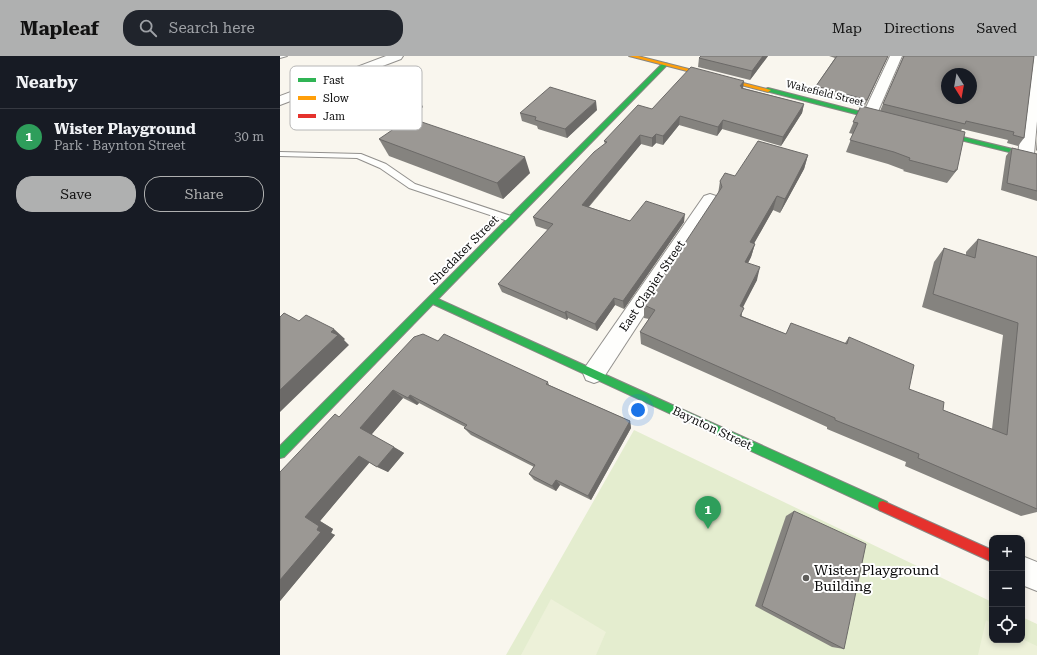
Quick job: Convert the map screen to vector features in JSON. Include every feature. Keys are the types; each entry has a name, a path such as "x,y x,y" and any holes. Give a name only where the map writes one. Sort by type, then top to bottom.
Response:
{"street":[{"path":"362,63 397,56"},
{"name":"Wakefield Street","path":"632,56 899,123"},
{"path":"869,116 896,56"},
{"path":"921,128 1031,156 1037,56"},
{"name":"Shedaker Street","path":"280,453 665,64"},
{"name":"East Clapier Street","path":"594,373 710,200"},
{"name":"Baynton Street","path":"431,300 594,373 989,555"},
{"path":"1024,571 1037,577"}],"lane":[{"path":"280,154 358,156 383,166 412,186 511,219"}],"green space":[{"path":"634,430 989,601 989,643 1025,643 1025,618 1037,624 1037,655 506,655"},
{"path":"551,599 606,632 596,655 521,655"},
{"path":"986,620 989,622 989,643 1025,643 1025,640 1037,646 1037,655 978,655"}],"building":[{"path":"701,56 763,56 752,71 699,58"},
{"path":"837,56 888,56 867,100 816,86"},
{"path":"904,56 1034,56 1024,138 1013,135 1014,132 966,121 965,124 883,104"},
{"path":"691,67 744,81 740,86 742,87 741,88 804,104 783,137 723,120 718,127 680,116 663,136 656,134 652,138 640,135 582,205 630,221 646,201 685,214 623,301 614,298 595,324 566,311 565,313 498,284 553,224 533,217 594,152 607,142 604,141 638,105 652,109"},
{"path":"550,87 596,101 565,129 535,120 536,117 520,113"},
{"path":"861,106 965,132 957,170 955,170 955,172 909,160 910,158 894,152 850,140 858,123 853,122"},
{"path":"422,122 525,157 497,183 379,139 392,130 422,130"},
{"path":"758,141 808,155 785,199 777,196 750,242 755,244 745,262 760,267 740,306 744,308 740,316 786,334 791,323 847,344 849,337 914,365 909,389 944,402 943,410 1007,435 1018,323 933,294 944,248 975,258 978,239 1037,257 1037,509 918,458 919,454 835,420 835,418 640,332 655,310 644,305 722,187 720,181 725,173 735,176"},
{"path":"1012,148 1037,154 1037,191 1007,183"},
{"path":"284,313 299,321 306,315 334,329 331,332 338,335 280,390 280,317"},
{"path":"423,334 438,341 444,334 548,382 546,384 630,421 588,496 556,480 552,486 529,474 535,465 464,428 467,425 410,395 408,398 393,390 360,428 394,447 377,467 359,456 305,517 319,526 317,530 321,532 280,580 280,472 335,414 339,417 414,337"},
{"name":"Wister Playground Building","path":"794,511 866,544 844,649 762,606"}],"traffic: fast":[{"path":"280,453 665,64"},
{"path":"768,90 887,120"},
{"path":"934,132 1037,157"},
{"path":"431,300 883,506"}],"traffic: slow":[{"path":"632,56 768,90"}],"traffic: jam":[{"path":"883,506 989,555"}],"place":[{"name":"Wister Playground","path":"708,529"},
{"name":"Wister Playground Building","path":"806,578"}]}
